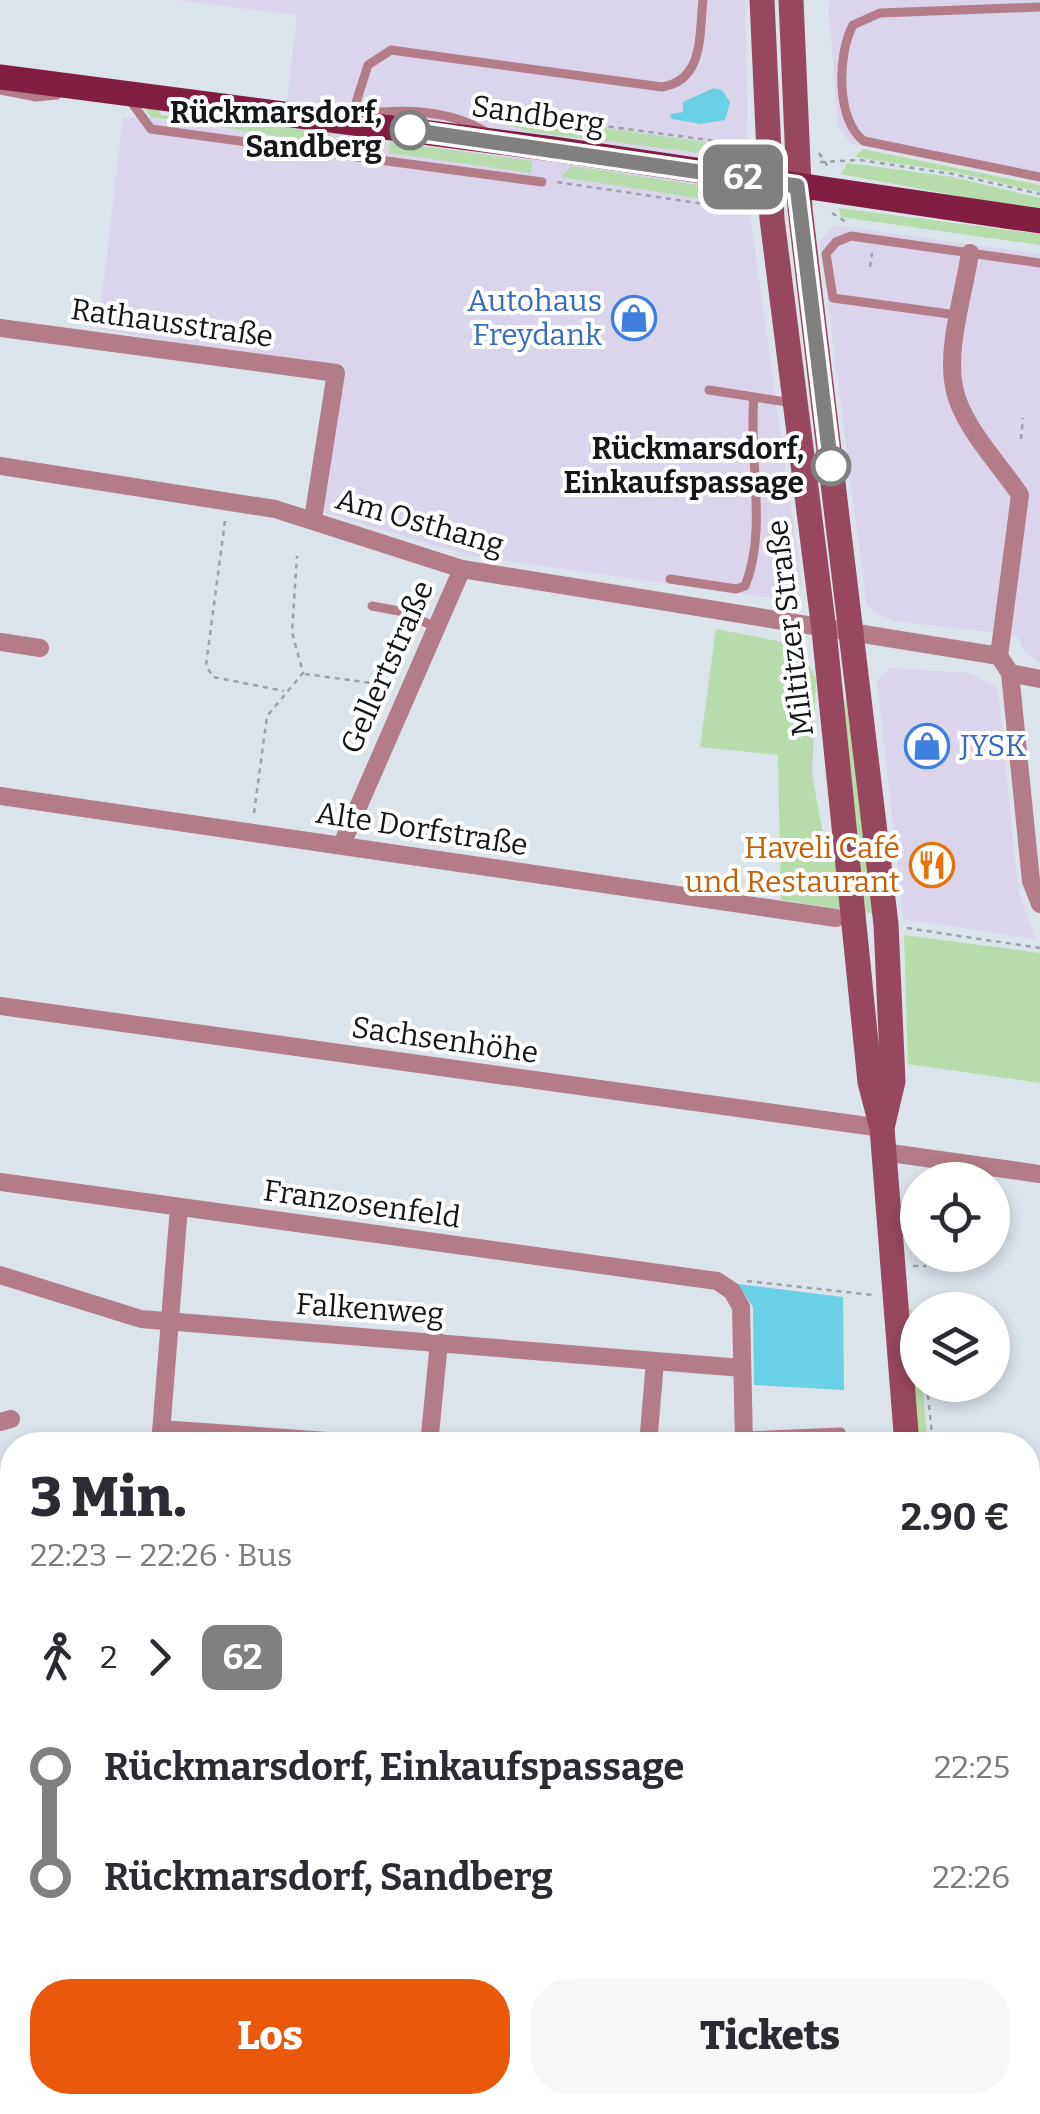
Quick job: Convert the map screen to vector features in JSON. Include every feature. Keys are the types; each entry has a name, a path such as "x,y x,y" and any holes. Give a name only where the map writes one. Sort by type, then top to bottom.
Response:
{"main road":[{"name":"Sandberg","path":"0,76 1040,221"}],"street":[{"name":"Miltitzer Straße","path":"762,0 769,181 824,630 870,1082 883,1140 906,1432"},
{"name":"Miltitzer Straße","path":"791,0 797,186 886,924 893,1080 883,1140"},
{"path":"970,254 954,388 963,412 1020,495 999,656 1010,674 1031,881 1040,904"},
{"name":"Rathausstraße","path":"0,328 336,373 313,520"},
{"name":"Am Osthang","path":"0,466 228,499 313,520 462,569 999,656"},
{"path":"1020,495 1040,498"},
{"name":"Gellertstraße","path":"342,844 462,569"},
{"path":"0,642 40,648"},
{"path":"1010,674 1040,678"},
{"name":"Alte Dorfstraße","path":"0,796 836,918"},
{"name":"Sachsenhöhe","path":"0,1006 883,1140 1040,1174"},
{"name":"Franzosenfeld","path":"0,1182 719,1282"},
{"path":"160,1432 179,1207"},
{"name":"Falkenweg","path":"0,1275 95,1307 169,1321 742,1368"},
{"path":"719,1282 741,1308 744,1432"},
{"path":"431,1432 439,1342"},
{"path":"649,1432 655,1361"}],"lane":[{"path":"352,114 368,64 390,50 662,87 680,84 693,72 703,0"},
{"path":"1040,7 958,5 880,13 853,26 844,52 849,125 873,145 1040,177"},
{"path":"0,90 36,97 96,91"},
{"path":"128,95 135,112 152,129 542,182"},
{"path":"316,119 402,110 463,118 505,144"},
{"path":"375,159 381,127"},
{"path":"960,316 833,298 826,254 836,242 851,236 1040,263"},
{"path":"709,390 796,404"},
{"path":"670,579 736,589 745,586 755,513 750,446 754,397"},
{"path":"372,606 399,611 436,628"}],"path":[{"path":"462,108 723,144 749,141"},
{"path":"830,164 860,160 954,174 1040,194"},
{"path":"542,182 718,206 724,200 753,216"},
{"path":"824,224 832,213"},
{"path":"1020,439 1023,418"},
{"path":"228,499 206,664 213,677 284,691"},
{"path":"297,556 292,632 303,674"},
{"path":"253,814 267,716 284,691 303,674 388,685"},
{"path":"886,924 1040,948"},
{"path":"719,1282 731,1280 895,1298"},
{"path":"929,1402 932,1432"}],"shaded area":[{"path":"175,0 745,0 749,209 802,585 781,599 470,556 320,511 342,369 98,329 123,118 151,118 283,137 297,15"},
{"path":"828,0 1040,0 1040,180 851,144 838,127"},
{"path":"834,225 1040,254 1040,664 1023,649 1016,635 894,621 873,612 866,602 820,241"},
{"path":"890,668 970,673 998,688 1018,889 1036,939 903,919 877,680"}],"green space":[{"path":"144,107 158,109 161,115 204,121 210,116 329,133 343,146 151,117"},
{"path":"491,112 711,143 717,155 533,132 481,118"},
{"path":"390,142 532,161 531,173 389,153"},
{"path":"863,149 1040,185 1040,192 954,172 855,157"},
{"path":"848,163 953,177 1040,198 1040,211 841,174"},
{"path":"571,166 718,188 716,201 561,177"},
{"path":"839,208 1040,234 1040,245 841,217"},
{"path":"716,629 798,645 816,678 812,775 824,838 836,862 840,909 781,900 778,755 700,747"},
{"path":"846,701 876,914 864,912 841,702"},
{"path":"904,935 1040,953 1040,1083 908,1064"},
{"path":"913,1402 924,1402 927,1432 916,1432"}],"water":[{"path":"714,88 722,90 730,102 725,120 701,124 672,119 670,114 683,112 683,102"},
{"path":"738,1284 843,1297 844,1390 754,1385 753,1307"}],"bus line":[{"name":"62","path":"410,130 797,186 831,466"}],"place":[{"name":"Rückmarsdorf, Sandberg","path":"410,130"},
{"name":"Autohaus Freydank","path":"634,318"},
{"name":"Rückmarsdorf, Einkaufspassage","path":"831,466"},
{"name":"JYSK","path":"927,746"},
{"name":"Haveli Café und Restaurant","path":"932,865"}]}
